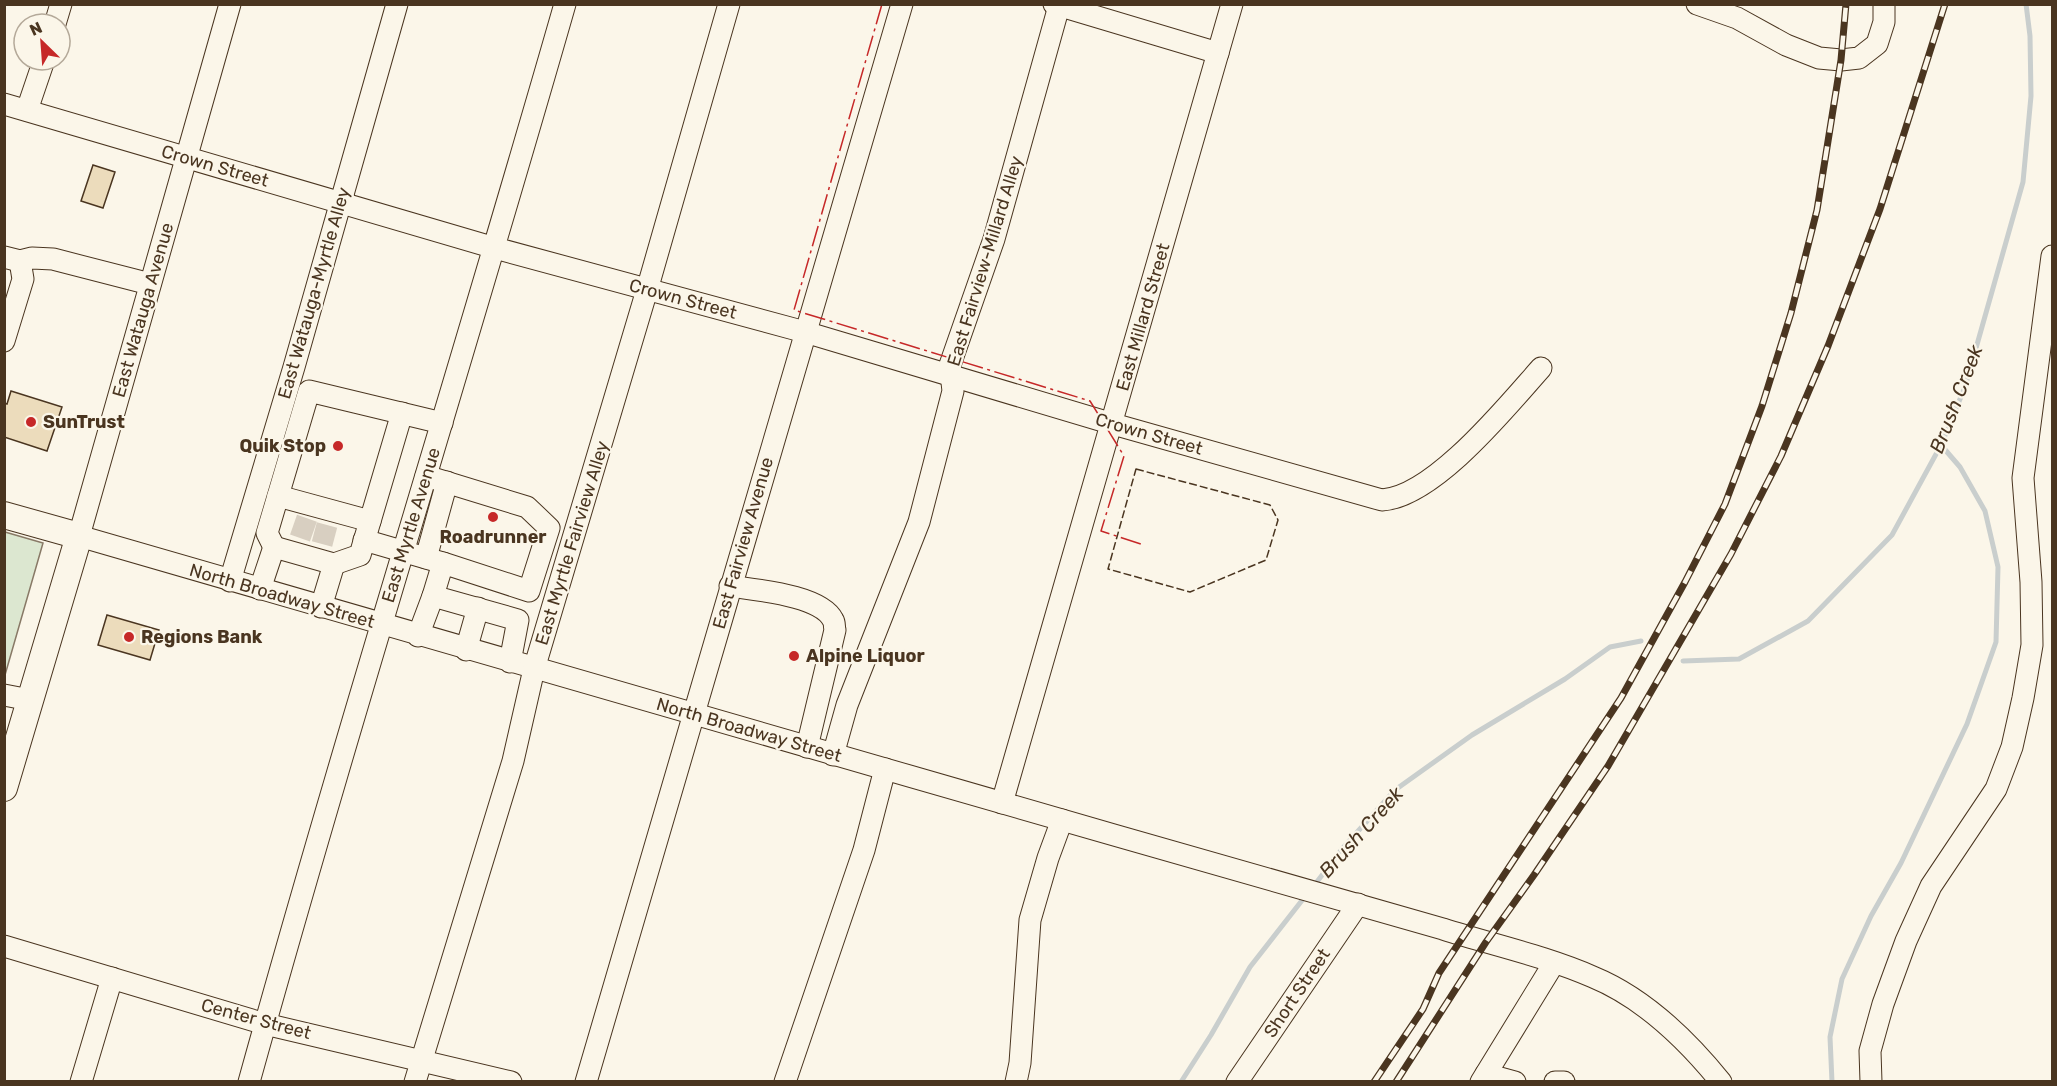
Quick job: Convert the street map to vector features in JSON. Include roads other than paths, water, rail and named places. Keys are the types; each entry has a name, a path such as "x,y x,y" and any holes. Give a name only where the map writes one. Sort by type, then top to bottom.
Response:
{"main road":[{"name":"North Broadway Street","path":"4,515 79,536"},
{"name":"East Watauga Avenue","path":"4,788 79,536"}],"street":[{"name":"East Watauga Avenue","path":"79,536 230,4"},
{"name":"East Watauga-Myrtle Alley","path":"230,581 294,367 397,4"},
{"name":"East Myrtle Avenue","path":"249,1082 381,625 495,248 565,4"},
{"name":"East Myrtle Fairview Alley","path":"415,1082 513,761 534,669 729,4"},
{"name":"East Fairview Avenue","path":"586,1082 902,4"},
{"name":"East Millard Street","path":"1002,803 1113,424 1232,4"},
{"path":"1696,4 1737,18 1786,45 1819,58 1841,60 1859,58 1877,44 1884,22 1884,4"},
{"path":"1057,5 1218,53"},
{"name":"East Fairview-Millard Alley","path":"833,754 847,705 919,522 953,391 950,365 994,239 1057,5"},
{"path":"27,110 40,72"},
{"name":"Crown Street","path":"4,104 495,248 805,332 1360,496 1382,500 1390,500 1426,482 1462,453 1541,368"},
{"path":"1871,1082 1870,1051 1882,1004 1906,941 1930,886 1996,789 2012,747 2023,698 2032,645 2031,582 2023,478 2052,256"},
{"path":"4,341 22,279 12,259 52,259 150,284"},
{"path":"274,547 267,533 309,391 442,423"},
{"path":"278,496 303,529 360,555 402,413"},
{"path":"426,476 527,507 549,528 518,620 510,662"},
{"path":"417,636 433,596 434,560 447,482"},
{"path":"303,529 327,540 367,531 403,551 555,600"},
{"path":"260,588 274,547 303,529"},
{"name":"North Broadway Street","path":"79,536 417,636 1494,943 1597,979 1642,1005 1688,1045 1721,1082"},
{"path":"321,607 327,540"},
{"path":"730,586 766,591 812,603 833,620 835,630 807,747"},
{"path":"433,596 518,620"},
{"path":"466,650 478,608"},
{"path":"4,694 30,700"},
{"path":"785,1082 864,850 885,769"},
{"path":"1016,1082 1020,1063 1030,920 1062,820"},
{"name":"Short Street","path":"1237,1082 1358,904"},
{"name":"Center Street","path":"4,946 265,1024 511,1082"},
{"path":"1515,1082 1484,1078 1554,963"},
{"path":"81,1082 112,978"},
{"path":"1555,1082 1564,1082"}],"waterway":[{"name":"Brush Creek","path":"1683,661 1739,659 1808,621 1892,535 1941,445 1965,387 2023,182 2031,96 2030,36 2026,4"},
{"path":"1832,1082 1830,1037 1842,979 1871,916 1901,863 1967,724 1996,642 1998,567 1985,511 1960,467 1941,445"},
{"name":"Brush Creek","path":"1313,887 1342,849 1395,790 1472,735 1565,679 1610,647 1641,641"},
{"name":"Brush Creek","path":"1181,1082 1250,967 1307,894"}],"tunnel":[{"path":"300,538 307,518"},
{"path":"322,544 327,525"}],"railway":[{"path":"1374,1082 1423,1009 1439,973 1621,698 1725,504 1762,406 1791,313 1817,210 1841,60 1846,4"},
{"path":"1396,1082 1486,942 1608,766 1731,554 1781,456 1828,346 1880,209 1945,4"}],"place":[{"name":"SunTrust","path":"31,422"},
{"name":"Quik Stop","path":"338,446"},
{"name":"Roadrunner","path":"493,517"},
{"name":"Regions Bank","path":"129,637"},
{"name":"Alpine Liquor","path":"794,656"}]}
